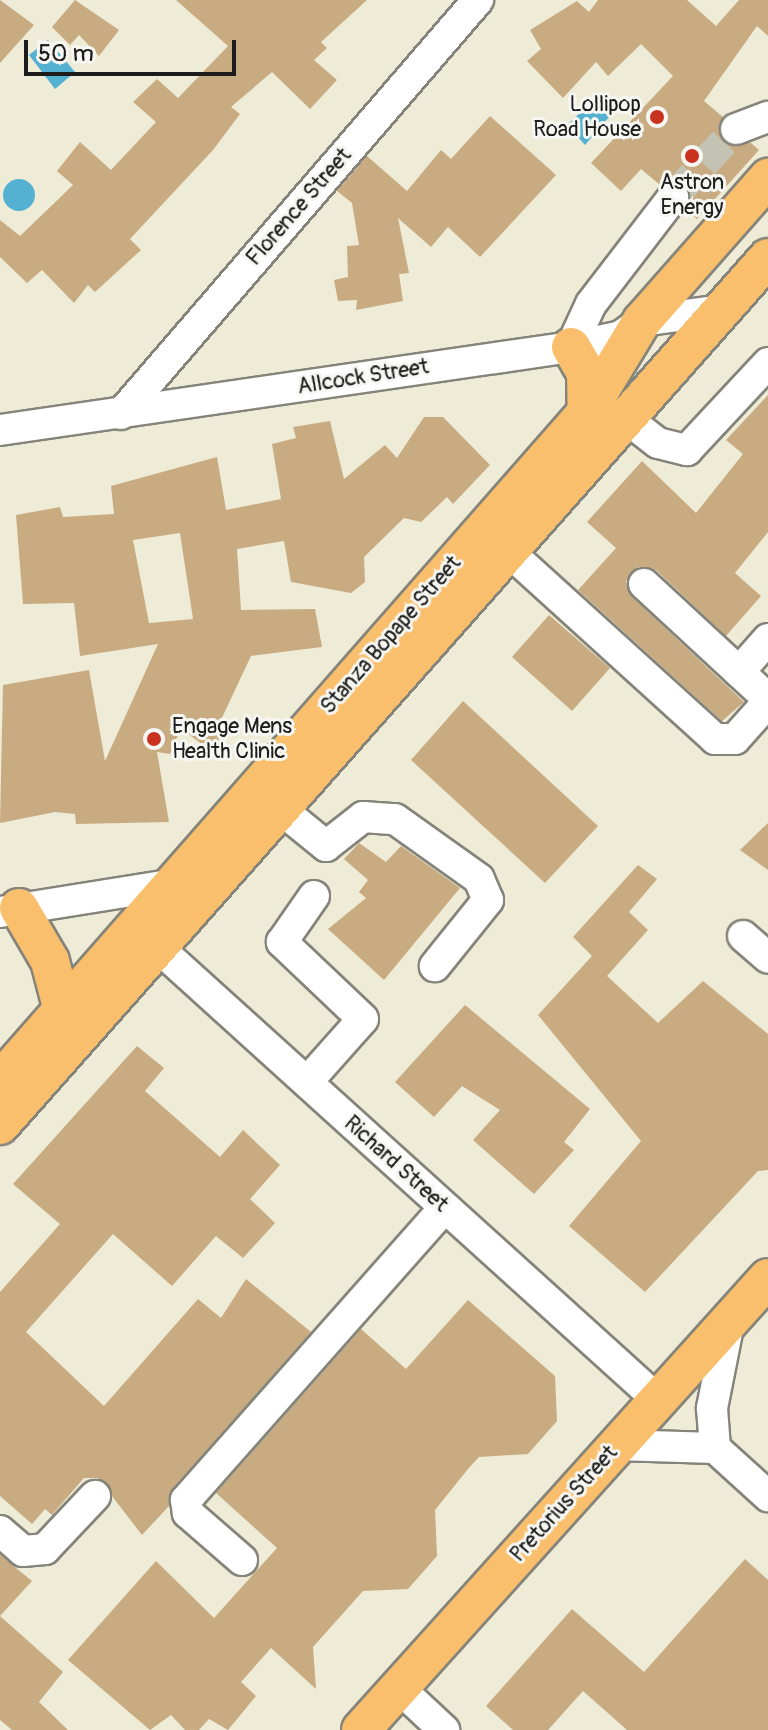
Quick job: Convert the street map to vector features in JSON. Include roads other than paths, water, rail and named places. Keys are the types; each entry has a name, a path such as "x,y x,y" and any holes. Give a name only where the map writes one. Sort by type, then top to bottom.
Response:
{"main road":[{"name":"Stanza Bopape Street","path":"0,1125 146,937 169,885 587,412 642,321 768,178"},
{"name":"Stanza Bopape Street","path":"0,1081 63,1011 146,937 278,807 768,258"},
{"path":"571,347 586,373 587,412"},
{"path":"10,910 50,961 63,1011"},
{"name":"Pretorius Street","path":"361,1730 616,1445 729,1322 764,1290"}],"street":[{"name":"Florence Street","path":"121,414 478,0"},
{"path":"736,129 768,117"},
{"path":"571,347 591,304 673,197"},
{"name":"Allcock Street","path":"0,430 571,347 621,336 642,321 721,310"},
{"path":"627,419 675,452 687,450 768,363"},
{"path":"508,551 715,739 735,739 768,700 644,584"},
{"path":"739,672 768,639"},
{"path":"278,807 326,846 363,817 395,819 479,879 488,900 435,966"},
{"path":"10,910 169,885"},
{"path":"307,1082 363,1019 282,942 314,896"},
{"path":"743,936 768,958"},
{"name":"Richard Street","path":"146,937 658,1400"},
{"path":"242,1560 188,1513 186,1500 444,1208"},
{"path":"715,1448 712,1408 729,1322"},
{"path":"616,1445 715,1448 768,1496"},
{"path":"0,1531 23,1551 45,1549 95,1496"},
{"path":"399,1688 444,1730"}],"water":[{"path":"48,40 75,72 55,89 29,55"},
{"path":"594,100 610,116 585,145 567,125"},
{"path":"19,179 30,184 35,195 30,206 19,211 8,206 3,195 8,184"}],"tunnel":[{"path":"673,197 736,129"}],"place":[{"name":"Lollipop Road House","path":"657,117"},
{"name":"Astron Energy","path":"692,156"},
{"name":"Engage Mens Health Clinic","path":"154,739"}]}
